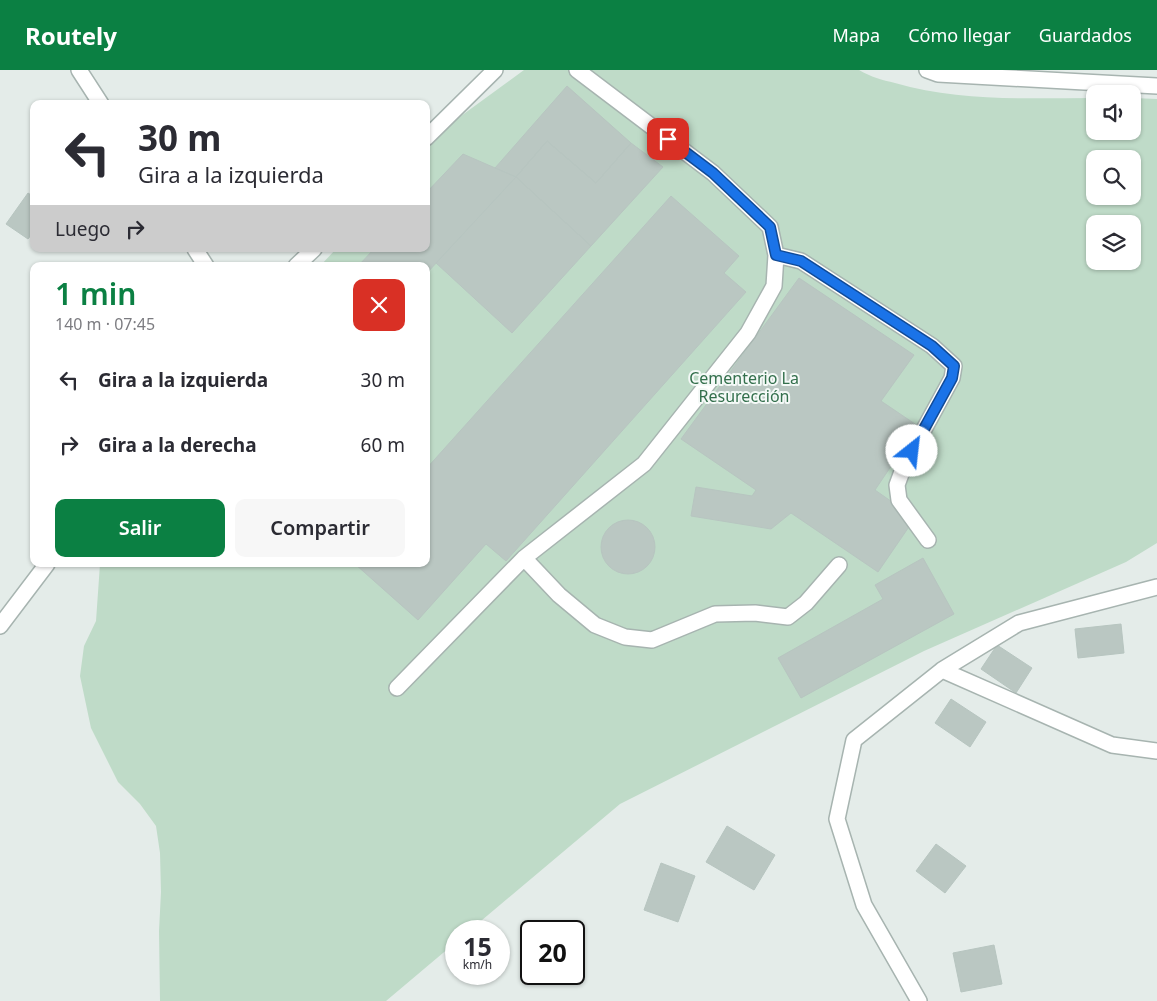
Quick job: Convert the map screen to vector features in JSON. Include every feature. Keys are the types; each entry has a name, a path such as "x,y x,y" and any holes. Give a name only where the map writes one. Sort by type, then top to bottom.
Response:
{"street":[{"path":"79,70 98,100"},
{"path":"430,134 495,70"},
{"path":"397,688 524,558 644,464 748,333 774,286 776,255 770,227 713,173 577,70"},
{"path":"927,70 938,74 1157,86"},
{"path":"300,262 311,252"},
{"path":"776,255 801,261 932,346 954,366 952,378 904,466 897,485 899,500 928,540"},
{"path":"524,558 559,595 595,625 625,637 652,640 715,614 754,613 788,617 806,603 839,565"},
{"path":"0,626 45,567"},
{"path":"919,1001 864,905 836,819 854,740 942,670 1019,623 1157,587"},
{"path":"942,670 1112,745 1157,751"}],"green space":[{"name":"Cementerio La Resurección","path":"524,70 859,70 886,81 944,93 995,98 1086,98 1086,140 1141,140 1141,98 1157,99 1157,543 1126,562 924,651 620,804 482,920 445,920 445,951 386,1001 160,1001 159,931 161,892 160,853 156,826 140,804 118,782 91,728 80,676 84,646 96,621 100,567 430,567 430,262 324,262 333,252 430,252 430,145 450,124"}],"building":[{"path":"567,86 631,143 596,183 547,141 516,177 495,168"},
{"path":"547,141 596,183 631,143 663,167 591,246 516,177"},
{"path":"463,154 516,177 430,270 430,262 362,262 371,252 430,252 430,189"},
{"path":"516,177 591,246 512,333 436,263"},
{"path":"28,193 30,194 30,236 28,239 6,224"},
{"path":"671,196 739,256 724,273 746,292 506,561 486,544 418,620 358,567 430,567 430,465"},
{"path":"799,278 914,355 881,401 918,426 875,490 915,518 878,572 791,513 771,529 691,516 696,487 752,496 756,490 681,439"},
{"path":"628,520 638,522 647,528 653,537 655,547 653,557 647,566 638,572 628,574 618,572 609,566 603,557 601,547 603,537 609,528 618,522"},
{"path":"923,558 954,614 801,698 778,658 883,599 875,585"},
{"path":"1121,624 1124,653 1078,658 1075,629"},
{"path":"997,645 1032,668 1016,693 981,669"},
{"path":"951,699 986,722 970,747 935,723"},
{"path":"727,826 775,855 754,890 706,862"},
{"path":"936,844 966,866 945,893 916,871"},
{"path":"661,863 695,876 678,922 644,910"},
{"path":"994,945 1002,984 961,992 953,953"}],"route":[{"path":"668,139 713,173 770,227 776,255 801,261 932,346 954,366 952,378 912,451"}]}
